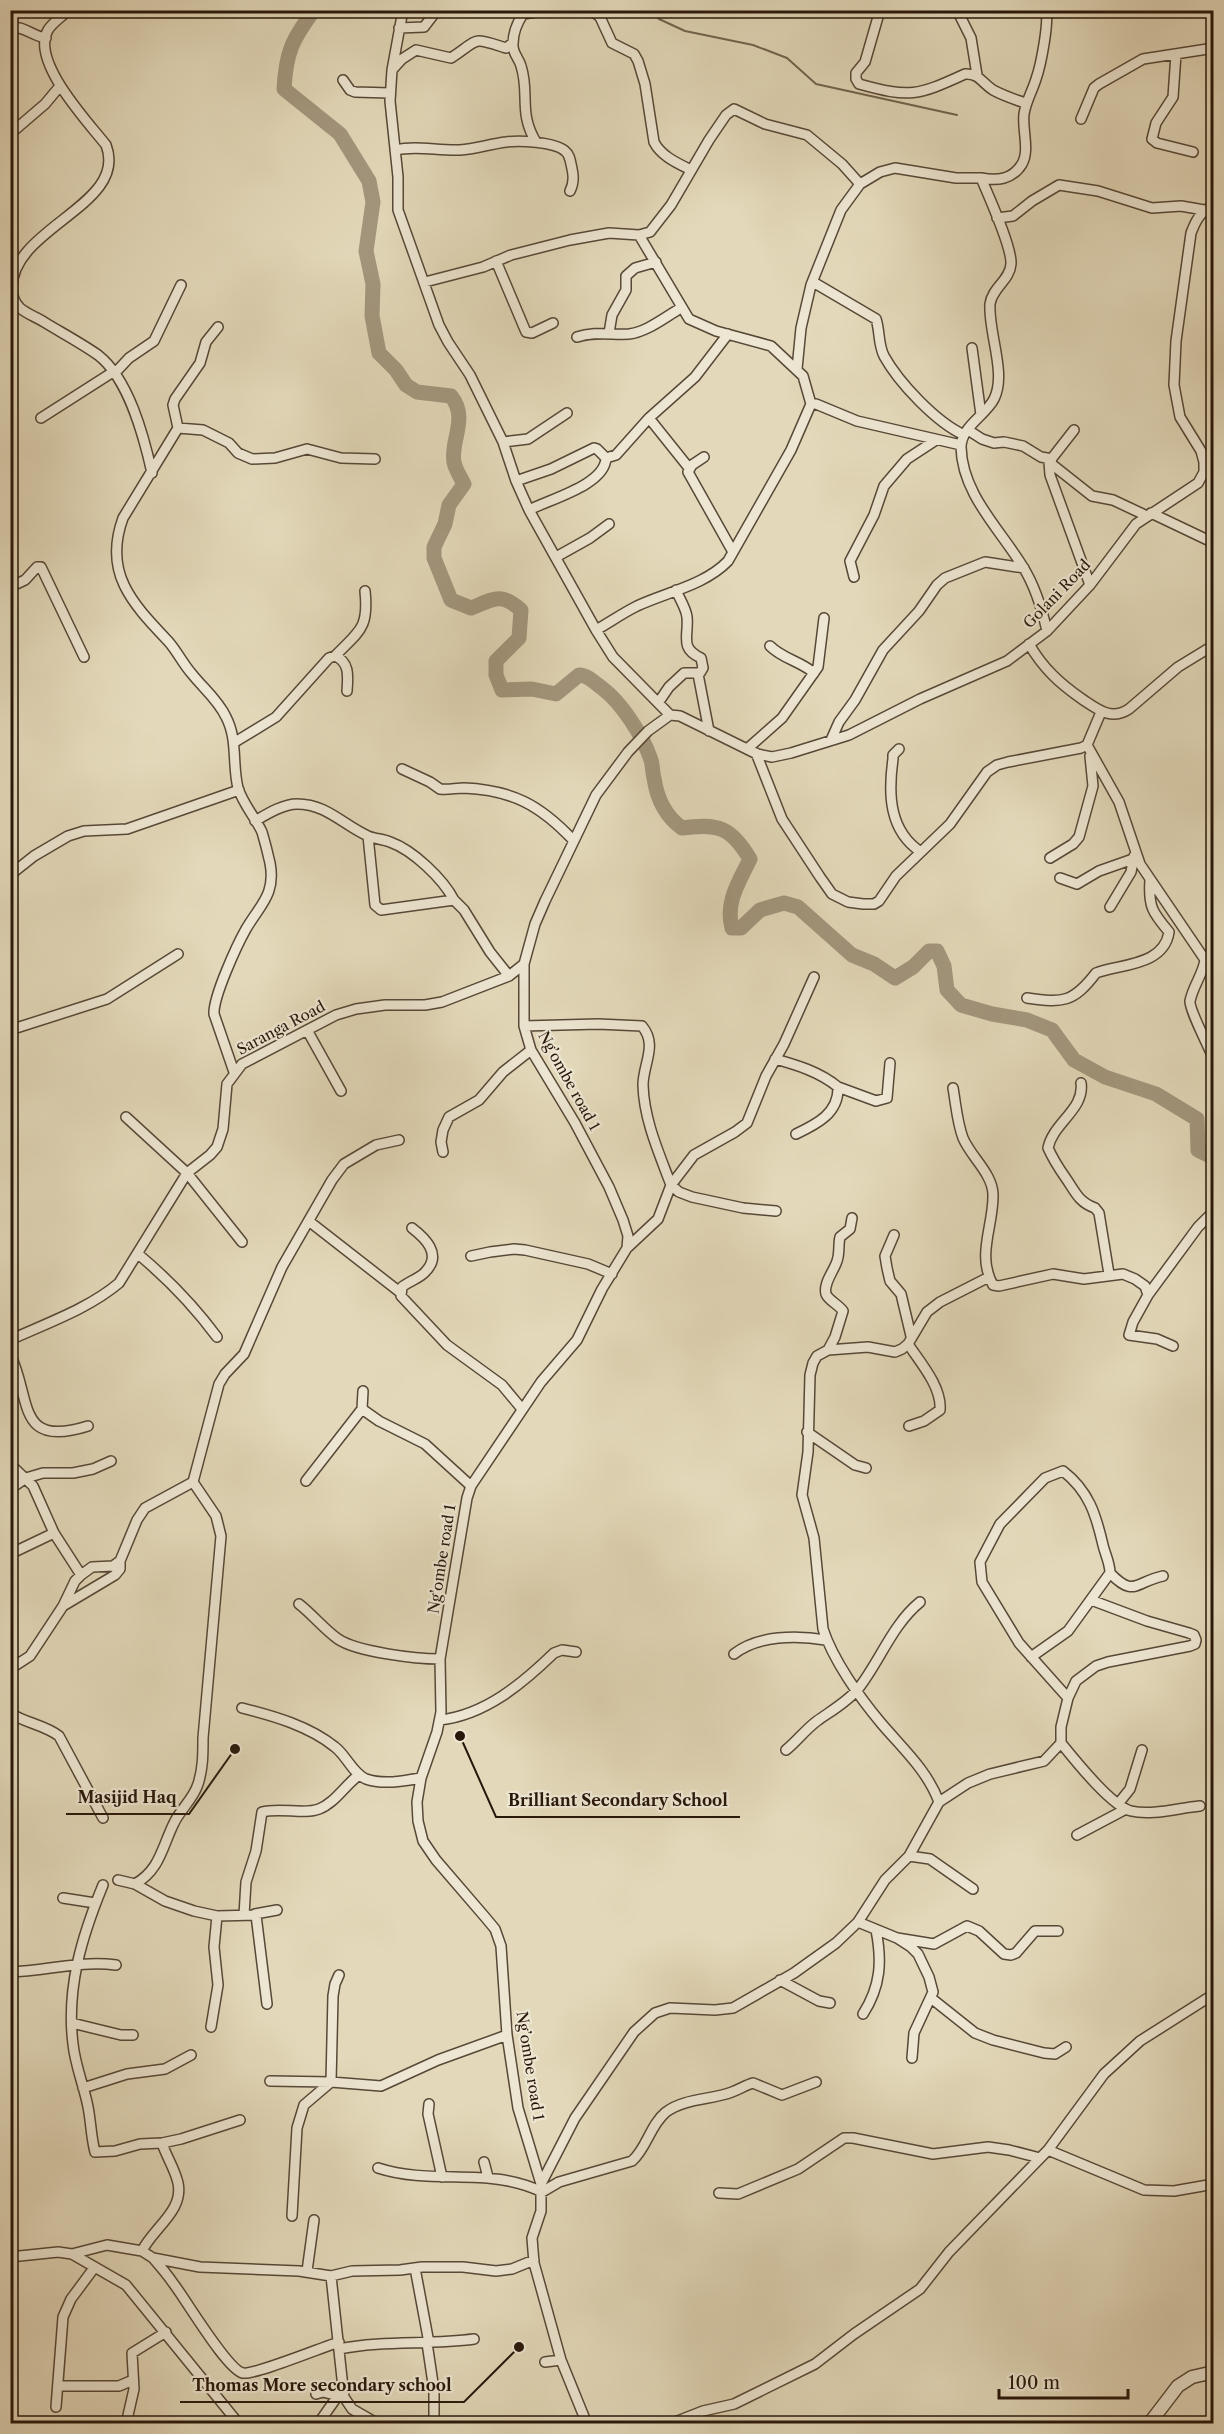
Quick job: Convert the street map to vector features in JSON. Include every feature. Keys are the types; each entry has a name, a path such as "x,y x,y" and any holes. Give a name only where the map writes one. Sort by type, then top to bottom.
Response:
{"street":[{"path":"68,10 51,27 45,38 47,58 60,86 106,145 109,153 108,170 97,191 37,240 18,264 12,291 13,298 21,308 101,357 114,373 141,431 152,473"},
{"path":"403,10 390,93 398,210 425,282 448,342 470,375 503,442 529,510 613,657 670,715"},
{"path":"399,28 424,27 437,10"},
{"path":"536,142 529,131 524,109 525,84 521,64 514,52 513,44 520,12 549,10"},
{"path":"591,10 600,17 612,43 634,54 638,61 645,84 654,142 657,148 665,156 691,170"},
{"path":"880,10 865,62 856,74 859,84 902,94 921,92 965,74 977,75"},
{"path":"957,10 970,38 977,75 991,88 1025,103"},
{"path":"797,369 801,328 813,282 841,210 860,184 880,172 895,168 956,177 997,180 1010,176 1023,162 1026,154 1023,123 1025,103 1036,79 1045,37 1047,11"},
{"path":"10,27 25,28 45,38"},
{"path":"392,70 402,59 416,50 451,58 479,40 506,48 513,44"},
{"path":"1081,119 1094,88 1143,59 1214,48"},
{"path":"1176,54 1173,97 1156,123 1152,139 1157,143 1193,152"},
{"path":"343,80 350,90 355,92 390,93"},
{"path":"10,134 45,104 60,86"},
{"path":"425,282 464,273 511,255 570,240 609,233 639,235 654,229 726,115 734,110 765,124 807,135 842,164 860,184"},
{"path":"395,150 408,147 459,150 508,141 536,142 567,153 573,175 570,190"},
{"path":"981,178 1011,263 1007,275 991,300 990,317 999,378 994,399 966,433 961,445 969,486 1024,568 1047,631"},
{"path":"997,218 1017,214 1032,201 1059,185 1098,191 1152,208 1181,206 1204,210 1214,205"},
{"name":"Golani Road","path":"670,715 680,716 751,751 772,757 849,735 920,699 1007,661 1047,631 1090,585 1136,524 1198,483 1203,472 1204,462 1201,452 1180,417 1174,385 1176,341 1191,233 1195,220 1204,210"},
{"path":"597,630 636,607 709,577 721,568 733,552 791,450 811,404 807,385 797,369 771,346 728,334 689,318 639,235"},
{"path":"496,261 526,332 532,333 553,323"},
{"path":"609,333 612,315 626,290 626,276 635,268 656,262"},
{"path":"813,282 876,319 884,355 909,391 949,428 994,443 1004,442 1023,446 1051,461 1092,496 1113,500 1214,543"},
{"path":"41,418 114,373 129,358 154,341 181,285"},
{"path":"577,337 609,333 629,334 643,330 681,308"},
{"path":"218,327 207,342 200,363 175,399 173,405 178,428 123,518 118,531 116,549 118,574 124,588 152,625 169,642 192,675 218,702 226,716 235,742 239,790 262,833 270,866 270,893 245,930 223,978 213,1007 234,1072"},
{"path":"606,458 616,455 649,418 695,377 728,334"},
{"path":"972,348 981,415"},
{"path":"811,404 816,404 857,422 961,445"},
{"path":"503,442 528,439 567,413"},
{"path":"649,418 689,468 690,478 733,552"},
{"path":"178,428 203,430 229,443 238,453 252,459 275,458 307,449 341,458 375,459"},
{"path":"1074,430 1056,451 1051,461 1053,484 1090,585"},
{"path":"854,577 850,561 874,515 884,486 907,459 936,440"},
{"path":"516,481 551,469 594,448 606,458"},
{"path":"689,468 704,457"},
{"path":"529,510 585,484 603,470 606,458"},
{"path":"556,557 591,538 609,524"},
{"path":"831,740 839,722 855,700 883,650 919,611 937,585 945,578 985,562 1024,568"},
{"path":"10,587 25,580 37,567 41,567 84,657"},
{"path":"676,590 687,616 687,646 689,651 700,658 703,664 698,674 709,730"},
{"path":"235,742 276,717 329,658 335,656 359,634 367,610 365,591"},
{"path":"824,618 818,667 782,718 751,751 782,819 832,894 848,902 874,904 879,901 896,876 950,824 987,772 997,765 1088,748"},
{"path":"1029,644 1042,666 1063,687 1101,712 1122,714 1178,667 1214,645"},
{"path":"770,646 780,655 805,665 814,673"},
{"path":"335,656 346,665 346,691"},
{"path":"658,703 669,687 684,673 698,674"},
{"path":"1050,858 1073,844 1079,837 1093,786 1088,748 1101,712"},
{"name":"Ng’ombe road 1","path":"587,2424 561,2360 534,2260 532,2238 541,2211 542,2188 518,2108 507,2035 501,1946 495,1929 435,1860 423,1841 418,1821 417,1802 421,1778 440,1720 440,1659 467,1498 471,1486 541,1382 577,1340 627,1248 628,1236 609,1186 575,1123 531,1050 524,1026 524,964 535,924 596,795 628,752 648,731 670,715"},
{"path":"1088,748 1119,802 1134,855 1210,966 1203,969 1196,981 1190,1008 1214,1059"},
{"path":"899,749 892,759 890,790 892,809 896,821 911,845 921,852"},
{"path":"402,769 441,789 462,788 501,793 521,799 548,815 573,840"},
{"path":"10,875 34,856 68,836 84,831 127,829 239,790"},
{"path":"255,820 285,806 307,805 326,810 368,836 392,842 436,875 447,887 490,952 509,976"},
{"path":"368,836 375,905 381,910 454,900"},
{"path":"1060,878 1077,884 1134,855"},
{"path":"1110,907 1131,872 1134,855"},
{"path":"1027,998 1058,1002 1070,999 1083,990 1096,973 1137,965 1160,949 1169,932 1157,920 1153,910 1149,894 1150,880"},
{"path":"10,1030 107,999 178,954"},
{"name":"Saranga Road","path":"10,1340 63,1317 108,1292 119,1283 186,1173 217,1147 223,1129 227,1084 234,1072 254,1056 356,1008 425,1005 442,1002 509,976 524,964"},
{"path":"627,1248 658,1219 671,1185 694,1155 747,1123 814,977"},
{"path":"524,1026 598,1024 642,1026 647,1032 651,1049 643,1084 647,1114 671,1185 679,1192 692,1197 743,1208 776,1211"},
{"path":"307,1030 320,1049 341,1090"},
{"path":"443,1152 441,1143 443,1130 450,1117 479,1100 503,1072 531,1050"},
{"path":"775,1059 791,1063 828,1079 838,1087 876,1101 887,1098 890,1063"},
{"path":"1081,1083 1082,1092 1076,1106 1053,1132 1048,1148 1054,1164 1077,1197 1099,1213 1109,1274"},
{"path":"796,1134 824,1120 838,1097 838,1087"},
{"path":"953,1088 963,1136 968,1148 984,1170 993,1193 986,1239 988,1277 993,1284 999,1286 1053,1274 1095,1279 1109,1274 1123,1274 1145,1286 1148,1295"},
{"path":"126,1117 186,1173 242,1242"},
{"path":"63,1606 115,1575 120,1569 120,1561 137,1520 145,1508 193,1482 219,1384 244,1354 282,1267 310,1222 332,1180 344,1164 376,1145 399,1140"},
{"path":"1173,1346 1157,1339 1130,1335 1133,1322 1148,1295 1198,1227 1214,1211"},
{"path":"828,1350 835,1337 843,1311 827,1297 826,1286 838,1259 840,1237 850,1229 852,1218"},
{"path":"310,1222 401,1293 407,1303 447,1345 502,1385 522,1409"},
{"path":"401,1293 402,1287 426,1272 431,1264 431,1248 427,1240 412,1228"},
{"path":"894,1235 885,1256 890,1281 901,1294 910,1340 931,1379 940,1403 940,1410 933,1416 909,1425"},
{"path":"471,1256 514,1249 525,1250 588,1264 612,1274"},
{"path":"138,1254 167,1278 196,1308 217,1337"},
{"path":"939,1802 924,1772 882,1724 857,1690 826,1640 820,1616 814,1538 802,1495 808,1452 811,1369 817,1356 828,1350 867,1347 894,1352 910,1340 927,1312 940,1302 988,1277"},
{"path":"10,1354 27,1411 38,1425 45,1430 63,1431 88,1426"},
{"path":"306,1481 362,1409 363,1391"},
{"path":"362,1409 379,1421 425,1444 471,1486"},
{"path":"807,1432 855,1465 866,1468"},
{"path":"10,1489 26,1478 43,1473 73,1473 93,1469 111,1461"},
{"path":"10,1464 33,1486 54,1533 81,1575"},
{"path":"1068,1698 1019,1643 982,1582 980,1562 1000,1524 1045,1478 1064,1471 1075,1480 1099,1523 1110,1573 1122,1585 1128,1587 1163,1576"},
{"path":"135,1884 144,1879 161,1858 174,1823 198,1786 203,1760 221,1536 216,1516 193,1482"},
{"path":"10,1554 54,1533"},
{"path":"10,1669 30,1656 63,1606 75,1581 81,1575 92,1567 113,1566 120,1561"},
{"path":"1031,1657 1068,1631 1110,1573"},
{"path":"1091,1600 1147,1621 1189,1633 1197,1640 1190,1646 1096,1666 1076,1681 1068,1698 1061,1727 1061,1743 1107,1794 1122,1807 1151,1812 1200,1806"},
{"path":"786,1750 815,1723 857,1690 875,1665 891,1635 907,1614 920,1602"},
{"path":"299,1604 337,1638 349,1645 416,1659 440,1659"},
{"path":"734,1654 743,1647 801,1636 826,1640"},
{"path":"440,1720 455,1719 484,1707 514,1688 554,1653 562,1650 576,1652"},
{"path":"242,1708 299,1726 321,1736 348,1759 359,1775 371,1780 383,1782 421,1778"},
{"path":"10,1713 22,1721 52,1731 59,1736 103,1818"},
{"path":"542,2188 575,2118 634,2032 655,2013 670,2008 715,2010 733,2008 794,1973 829,1948 858,1922 885,1880 909,1856 939,1802 968,1783 990,1774 1044,1761 1061,1743"},
{"path":"1077,1835 1122,1807 1142,1750"},
{"path":"244,1915 246,1882 253,1865 262,1812 271,1809 316,1810 338,1795 359,1775"},
{"path":"909,1856 930,1858 973,1889"},
{"path":"118,1880 135,1884 165,1901 217,1916 277,1910"},
{"path":"103,1885 94,1903 76,1964 72,2023 73,2045 94,2152 115,2151 140,2144 181,2139 240,2120"},
{"path":"63,1898 94,1903"},
{"path":"255,1914 267,2004"},
{"path":"211,2027 218,1985 214,1947 217,1916"},
{"path":"858,1922 897,1938 934,1944 967,1926 979,1931 1004,1954 1011,1955 1016,1953 1035,1931 1058,1931"},
{"path":"863,2014 874,1995 879,1970 880,1955 876,1930"},
{"path":"897,1938 918,1954 933,1987 931,1998 914,2033 912,2058"},
{"path":"10,1972 44,1970 92,1962 116,1965"},
{"path":"292,2216 297,2128 304,2105 331,2082 333,1996 339,1975"},
{"path":"780,1980 819,2001 830,2003"},
{"path":"673,2423 703,2411 734,2404 815,2364 920,2289 949,2252 1048,2150 1104,2074 1140,2042 1214,1994"},
{"path":"931,1998 983,2037 1044,2053 1055,2054 1066,2047"},
{"path":"72,2023 121,2036 133,2035"},
{"path":"270,2082 331,2082 381,2086 438,2060 507,2035"},
{"path":"83,2088 128,2074 165,2069 191,2055"},
{"path":"378,2168 400,2175 488,2177 542,2188 559,2181 632,2161 640,2154 655,2125 666,2112 676,2108 697,2100 734,2092 753,2083 782,2095 816,2082"},
{"path":"429,2104 428,2114 442,2177"},
{"path":"719,2193 738,2194 798,2169 844,2138 933,2154 988,2147 1040,2158"},
{"path":"142,2251 178,2199 178,2182 162,2143"},
{"path":"1048,2150 1144,2190 1174,2191 1214,2184"},
{"path":"484,2162 488,2177"},
{"path":"307,2271 314,2220"},
{"path":"10,2257 58,2252 72,2254 107,2245 142,2251 153,2258 173,2282 217,2348 235,2370 242,2373 339,2345 428,2343 474,2339"},
{"path":"72,2254 126,2285 239,2424"},
{"path":"153,2258 200,2267 307,2271 331,2276 352,2271 415,2268 463,2267 496,2271 512,2269 534,2260"},
{"path":"56,2407 60,2386 63,2317 71,2299 94,2268"},
{"path":"415,2268 428,2343 436,2424"},
{"path":"318,2424 341,2397 339,2345 331,2276"},
{"path":"126,2424 134,2380 132,2356 134,2350 166,2332"},
{"path":"544,2362 561,2360"},
{"path":"1149,2424 1178,2386 1192,2377 1214,2372"},
{"path":"60,2386 119,2386 134,2380"},
{"path":"316,2394 323,2392 341,2397 352,2409 378,2424"},
{"path":"673,2423 701,2424"}],"waterway":[{"path":"314,10 300,30 292,47 286,65 284,89 340,134 369,181 373,202 366,251 373,284 372,316 379,353 396,370 406,385 417,392 451,396 456,404 459,421 453,454 454,462 464,484 449,505 445,524 434,547 434,558 451,600 471,608 492,600 502,599 521,610 519,638 496,661 496,675 502,690 532,689 556,694 582,675 610,694 643,741 651,760 655,786 660,800 671,818 682,828 714,827 730,834 750,859 732,901 730,909 732,928 741,928 760,910 784,903 798,907 852,955 874,964 895,978 913,967 929,951 937,951 944,966 947,990 961,1005 992,1014 1027,1020 1052,1030 1074,1060 1105,1077 1156,1094 1197,1119 1198,1150 1214,1158"},
{"path":"648,10 659,19 685,31 753,45 787,58 816,84 957,115"}],"place":[{"name":"Brilliant Secondary School","path":"460,1736"},
{"name":"Masijid Haq","path":"235,1749"},
{"name":"Thomas More secondary school","path":"519,2347"}]}
